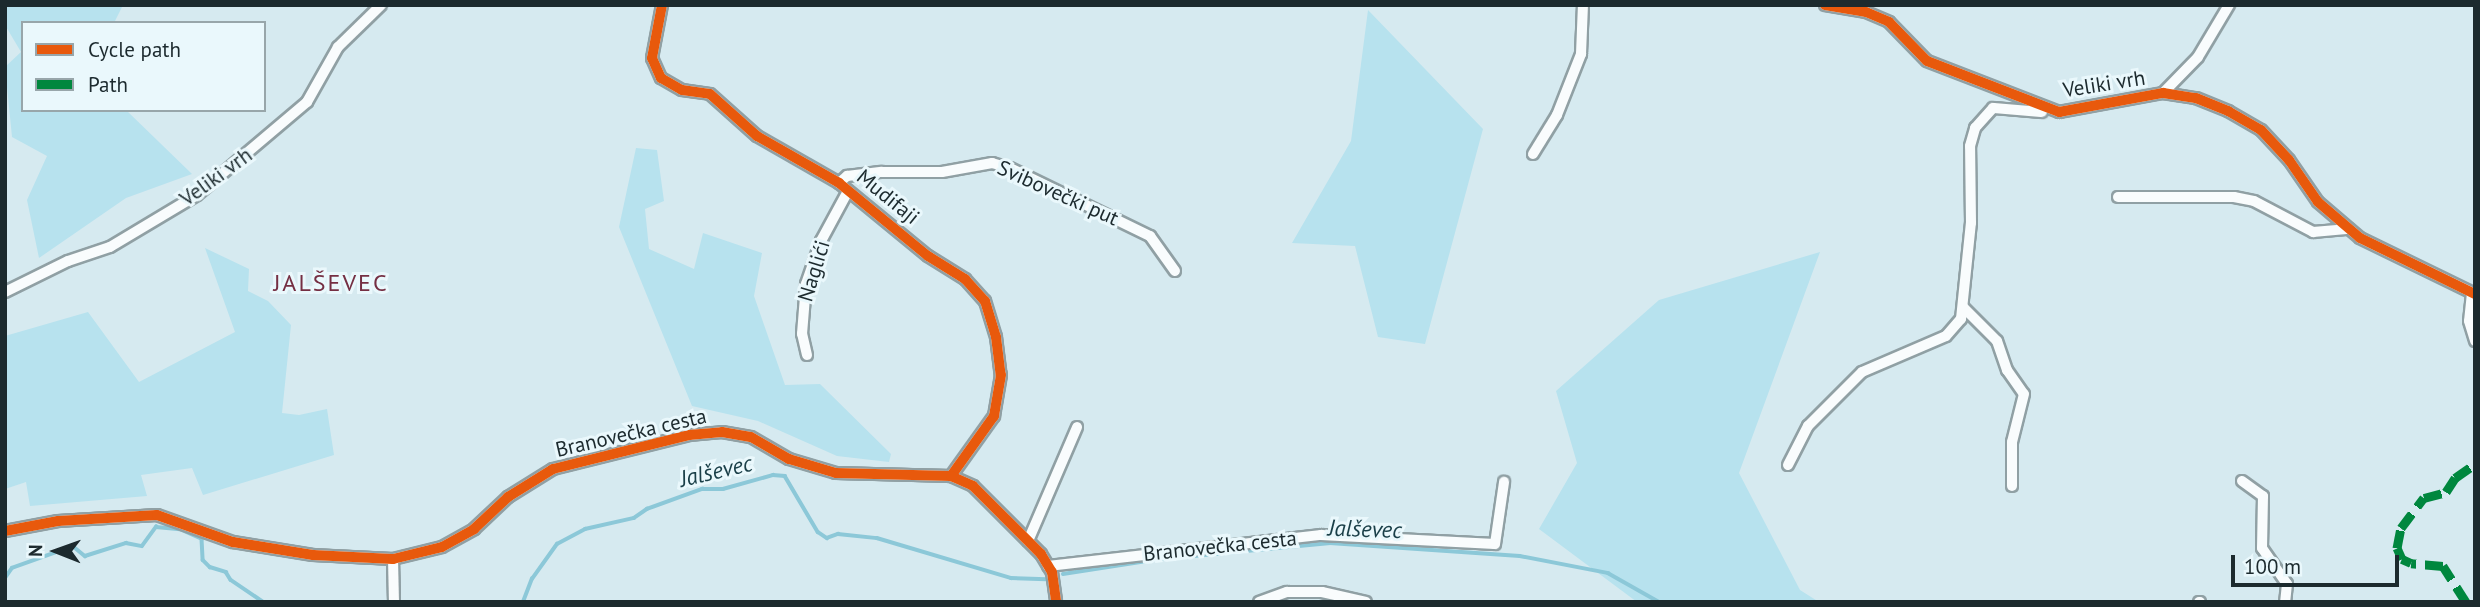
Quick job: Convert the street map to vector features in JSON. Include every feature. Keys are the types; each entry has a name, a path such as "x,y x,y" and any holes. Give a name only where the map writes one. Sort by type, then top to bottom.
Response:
{"street":[{"name":"Veliki vrh","path":"5,292 68,261 110,247 197,195 307,102 338,47 382,5"},
{"name":"Mudifaji","path":"662,5 652,58 661,78 682,90 710,94 757,136 839,183 928,256 965,279 985,300 996,337 1001,375 994,416 951,476"},
{"path":"1533,153 1557,115 1581,54 1583,5"},
{"name":"Veliki vrh","path":"1825,5 1866,12 1889,22 1927,61 2059,112 2163,93 2196,98 2261,130 2289,160 2318,202 2349,229 2473,293"},
{"path":"2163,93 2198,57 2230,5"},
{"path":"1788,465 1808,426 1862,372 1946,336 1961,319 1970,223 1970,146 1975,128 1993,108 2059,112"},
{"name":"Svibovečki put","path":"839,183 847,176 882,172 942,172 992,163 1010,168 1150,236 1175,271"},
{"name":"Naglići","path":"807,355 802,307 806,284 821,241 848,191"},
{"path":"2118,197 2234,197 2254,201 2313,232 2349,229"},
{"path":"2473,293 2469,321 2475,341"},
{"path":"1963,307 1997,341 2007,370 2024,394 2012,442 2012,486"},
{"path":"1028,541 1077,427"},
{"name":"Branovečka cesta","path":"5,531 58,521 156,515 233,542 313,555 393,559 442,547 474,529 508,497 553,469 689,435 722,432 751,437 789,459 836,473 951,476 973,486 1028,541 1050,569 1055,584 1056,602"},
{"path":"2242,481 2263,495 2262,548 2287,584 2285,602"},
{"name":"Branovečka cesta","path":"1050,569 1321,535 1496,544 1504,482"},
{"path":"393,559 394,602"},
{"path":"1259,602 1287,592 1322,592 1366,602"}],"shaded area":[{"path":"5,5 123,5 115,21 21,21 21,52 5,25"},
{"path":"1368,10 1483,129 1425,344 1378,337 1355,246 1292,243 1351,141"},
{"path":"21,52 21,112 128,112 192,174 126,198 39,258 27,200 47,156 12,137 5,67"},
{"path":"636,148 657,150 664,201 645,209 649,249 694,269 703,233 762,253 754,296 785,385 820,384 891,454 889,462 837,456 758,421 692,406 619,227"},
{"path":"205,248 249,269 248,291 268,301 291,325 282,413 299,415 327,409 334,455 203,495 192,468 141,475 147,496 30,506 26,482 5,489 5,336 88,312 139,382 235,332"},
{"path":"1820,252 1739,473 1800,590 1819,602 1637,602 1539,529 1577,463 1556,391 1659,300"}],"waterway":[{"name":"Jalševec","path":"523,602 532,579 557,544 585,529 634,518 647,509 702,489 723,489 773,475 785,476 818,532 827,538 838,534 877,538 1011,578 1046,579"},
{"name":"Jalševec","path":"5,578 12,568 73,546 85,556 126,543 142,546 156,527 180,529 202,539 203,560 210,567 226,572 231,580 264,602"},
{"name":"Jalševec","path":"1063,574 1153,560 1330,543 1520,556 1608,573 1659,602"}],"marked path":[{"path":"2466,602 2443,566 2411,563 2402,559 2397,548 2401,528 2424,498 2446,492 2455,478 2475,464"}],"cycle path":[{"path":"662,5 652,58 661,78 682,90 710,94 757,136 839,183 928,256 965,279 985,301 996,337 1001,375 994,416 951,476"},
{"path":"1825,5 1866,12 1889,22 1927,61 2059,112 2163,93 2196,98 2228,111 2261,130 2289,160 2318,202 2360,238 2475,294"},
{"path":"5,531 58,521 157,515 233,542 313,555 393,559 442,547 474,529 508,497 553,469 689,435 722,432 751,437 789,459 836,473 951,476 973,486 1041,554 1052,572 1056,602"}],"district":[{"name":"JALŠEVEC","path":"331,283"}]}
